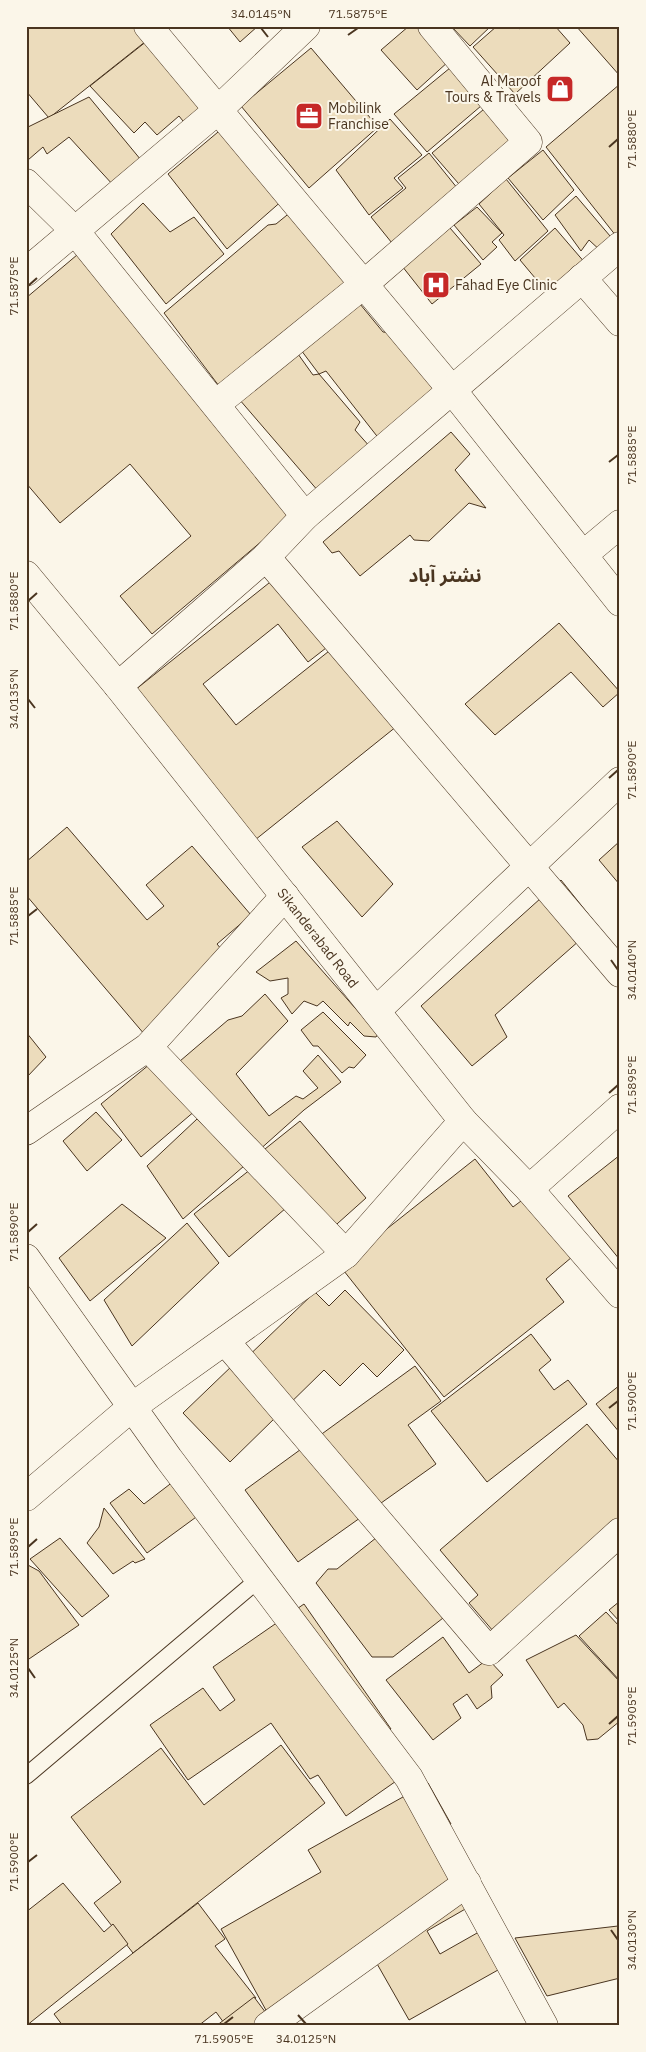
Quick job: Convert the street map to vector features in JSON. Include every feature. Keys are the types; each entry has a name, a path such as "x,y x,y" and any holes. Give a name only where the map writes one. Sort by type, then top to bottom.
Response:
{"street":[{"path":"148,26 362,285 452,390 620,602"},
{"path":"26,272 218,110 306,26"},
{"path":"216,404 362,285 528,142 432,26"},
{"path":"26,183 75,231 305,516"},
{"path":"118,686 266,558 305,516 620,246"},
{"path":"582,278 620,322"},
{"path":"583,555 620,524"},
{"path":"266,558 620,973"},
{"name":"Sikanderabad Road","path":"26,575 118,686 463,1121 529,1189 620,1294"},
{"path":"376,1011 620,781"},
{"path":"26,1131 148,1047 285,896"},
{"path":"148,1047 346,1254"},
{"path":"529,1189 620,1108"},
{"path":"26,1496 132,1407 346,1254 463,1121"},
{"path":"26,1258 132,1407 409,1778 544,2026"},
{"path":"224,1341 489,1651 620,1532"},
{"path":"268,2026 467,1883"}],"lane":[{"path":"26,1776 259,1579"}],"building":[{"path":"26,26 165,26 49,118 26,91"},
{"path":"227,26 258,26 240,42"},
{"path":"409,26 420,26 449,61 417,90 381,50"},
{"path":"451,26 491,26 470,46"},
{"path":"497,26 517,26 519,29 523,26 555,26 570,43 515,94 473,47"},
{"path":"576,26 620,26 620,76"},
{"path":"152,37 208,107 187,126 179,116 157,135 145,122 134,133 90,86"},
{"name":"Mobilink Franchise","path":"311,48 378,127 309,188 241,106"},
{"path":"456,63 488,100 427,152 394,114"},
{"path":"620,84 620,241 546,147"},
{"path":"89,97 141,160 114,186 69,137 47,154 43,147 28,160 26,158 26,128"},
{"path":"490,104 522,141 465,191 432,153"},
{"path":"390,119 422,155 394,178 403,188 369,215 336,170"},
{"path":"224,127 284,199 227,249 168,174"},
{"path":"543,150 574,190 543,220 508,178"},
{"path":"429,153 462,194 396,248 371,217 406,188 398,178"},
{"path":"506,179 548,231 515,261 499,240 504,235 479,204"},
{"path":"576,196 616,243 603,253 589,240 581,251 555,215"},
{"path":"143,203 170,232 194,217 224,254 166,304 111,234"},
{"path":"477,207 502,233 492,242 497,247 483,260 454,225"},
{"path":"292,211 355,283 219,386 164,313 268,225 276,224"},
{"name":"Fahad Eye Clinic","path":"450,228 481,264 432,304 402,266"},
{"path":"555,228 586,264 551,297 520,260"},
{"path":"90,244 301,508 152,634 120,596 191,536 130,464 60,523 26,483 26,298"},
{"path":"360,304 383,332 395,333 444,387 380,440 326,371 319,374 301,350"},
{"path":"298,354 313,375 319,374 360,422 355,430 371,448 319,492 239,399"},
{"path":"451,432 470,454 455,470 486,508 469,503 429,541 414,540 410,535 360,576 339,551 332,553 323,542"},
{"path":"289,567 344,634 308,662 278,624 203,684 236,725 348,636 412,714 255,840 135,690"},
{"path":"559,623 620,692 603,707 571,672 495,735 465,704"},
{"path":"337,821 393,884 362,917 302,847"},
{"path":"67,827 147,920 164,906 146,885 192,846 251,915 217,944 231,961 145,1035 26,895 26,862"},
{"path":"620,841 620,885 599,860"},
{"path":"561,880 597,925 495,1015 507,1037 472,1066 421,1006"},
{"path":"296,941 378,1034 376,1037 364,1036 350,1022 348,1026 323,1001 317,1006 304,1001 292,1014 281,998 288,994 288,978 270,981 256,972"},
{"path":"265,994 288,1021 236,1074 269,1116 296,1096 303,1099 318,1088 303,1071 318,1055 341,1082 304,1110 257,1152 173,1067 228,1020 242,1016"},
{"path":"323,1012 366,1055 354,1068 349,1067 342,1073 318,1046 313,1046 301,1030"},
{"path":"26,1032 46,1057 26,1078 27,1054"},
{"path":"150,1064 196,1110 141,1157 101,1104"},
{"path":"96,1112 122,1140 87,1171 63,1141"},
{"path":"197,1119 244,1166 183,1219 147,1166"},
{"path":"300,1121 366,1198 328,1232 260,1153"},
{"path":"620,1155 620,1260 568,1196"},
{"path":"475,1159 513,1207 525,1198 572,1257 546,1279 564,1302 444,1397 340,1266"},
{"path":"251,1169 286,1208 229,1257 194,1214"},
{"path":"122,1204 166,1238 90,1301 59,1258"},
{"path":"187,1223 219,1263 132,1346 104,1300"},
{"path":"345,1290 404,1350 377,1377 363,1363 340,1386 324,1370 230,1462 183,1413 235,1363 238,1366 315,1292 329,1306"},
{"path":"531,1334 551,1360 539,1370 554,1390 568,1380 587,1404 487,1482 431,1411"},
{"path":"415,1366 441,1401 408,1425 436,1464 298,1562 245,1490"},
{"path":"620,1385 620,1433 596,1404"},
{"path":"587,1424 620,1463 620,1549 506,1646 469,1603 478,1595 440,1550"},
{"path":"178,1478 203,1512 147,1553 110,1503 129,1489 144,1504"},
{"path":"104,1508 145,1559 135,1563 133,1561 113,1574 87,1543 99,1527"},
{"path":"396,1522 452,1611 393,1657 372,1657 316,1583 328,1569 337,1569"},
{"path":"60,1538 109,1596 82,1617 30,1559"},
{"path":"26,1564 39,1571 79,1625 26,1661"},
{"path":"620,1601 620,1622 609,1610"},
{"path":"304,1604 391,1729 386,1733 412,1770 346,1816 318,1775 310,1779 271,1723 188,1780 150,1725 203,1688 220,1711 235,1700 213,1667"},
{"path":"606,1612 620,1627 620,1681 579,1636"},
{"path":"576,1635 620,1682 620,1721 598,1739 587,1740 583,1725 564,1703 558,1708 526,1660"},
{"path":"443,1637 469,1673 488,1659 503,1675 491,1686 492,1698 477,1709 467,1694 453,1704 461,1718 433,1740 386,1680"},
{"path":"281,1745 325,1803 133,1953 94,1903 121,1882 71,1817 161,1748 204,1805"},
{"path":"428,1783 451,1824 442,1830 481,1900 427,1931 440,1954 493,1924 514,1961 409,2020 376,1962 272,2021 221,1929 321,1872 308,1850"},
{"path":"63,1883 104,1932 113,1924 128,1944 26,2026 26,1912"},
{"path":"198,1903 225,1939 215,1946 256,1998 224,2023 216,2012 198,2026 63,2026 54,2014"},
{"path":"618,1926 620,1978 547,1996 515,1938"},
{"path":"254,1997 275,2025 216,2026"}],"place":[{"name":"Al Maroof Tours & Travels","path":"560,89"},
{"name":"Mobilink Franchise","path":"309,116"},
{"name":"Fahad Eye Clinic","path":"436,285"}],"district":[{"name":"نشتر آباد","path":"445,575"}]}
